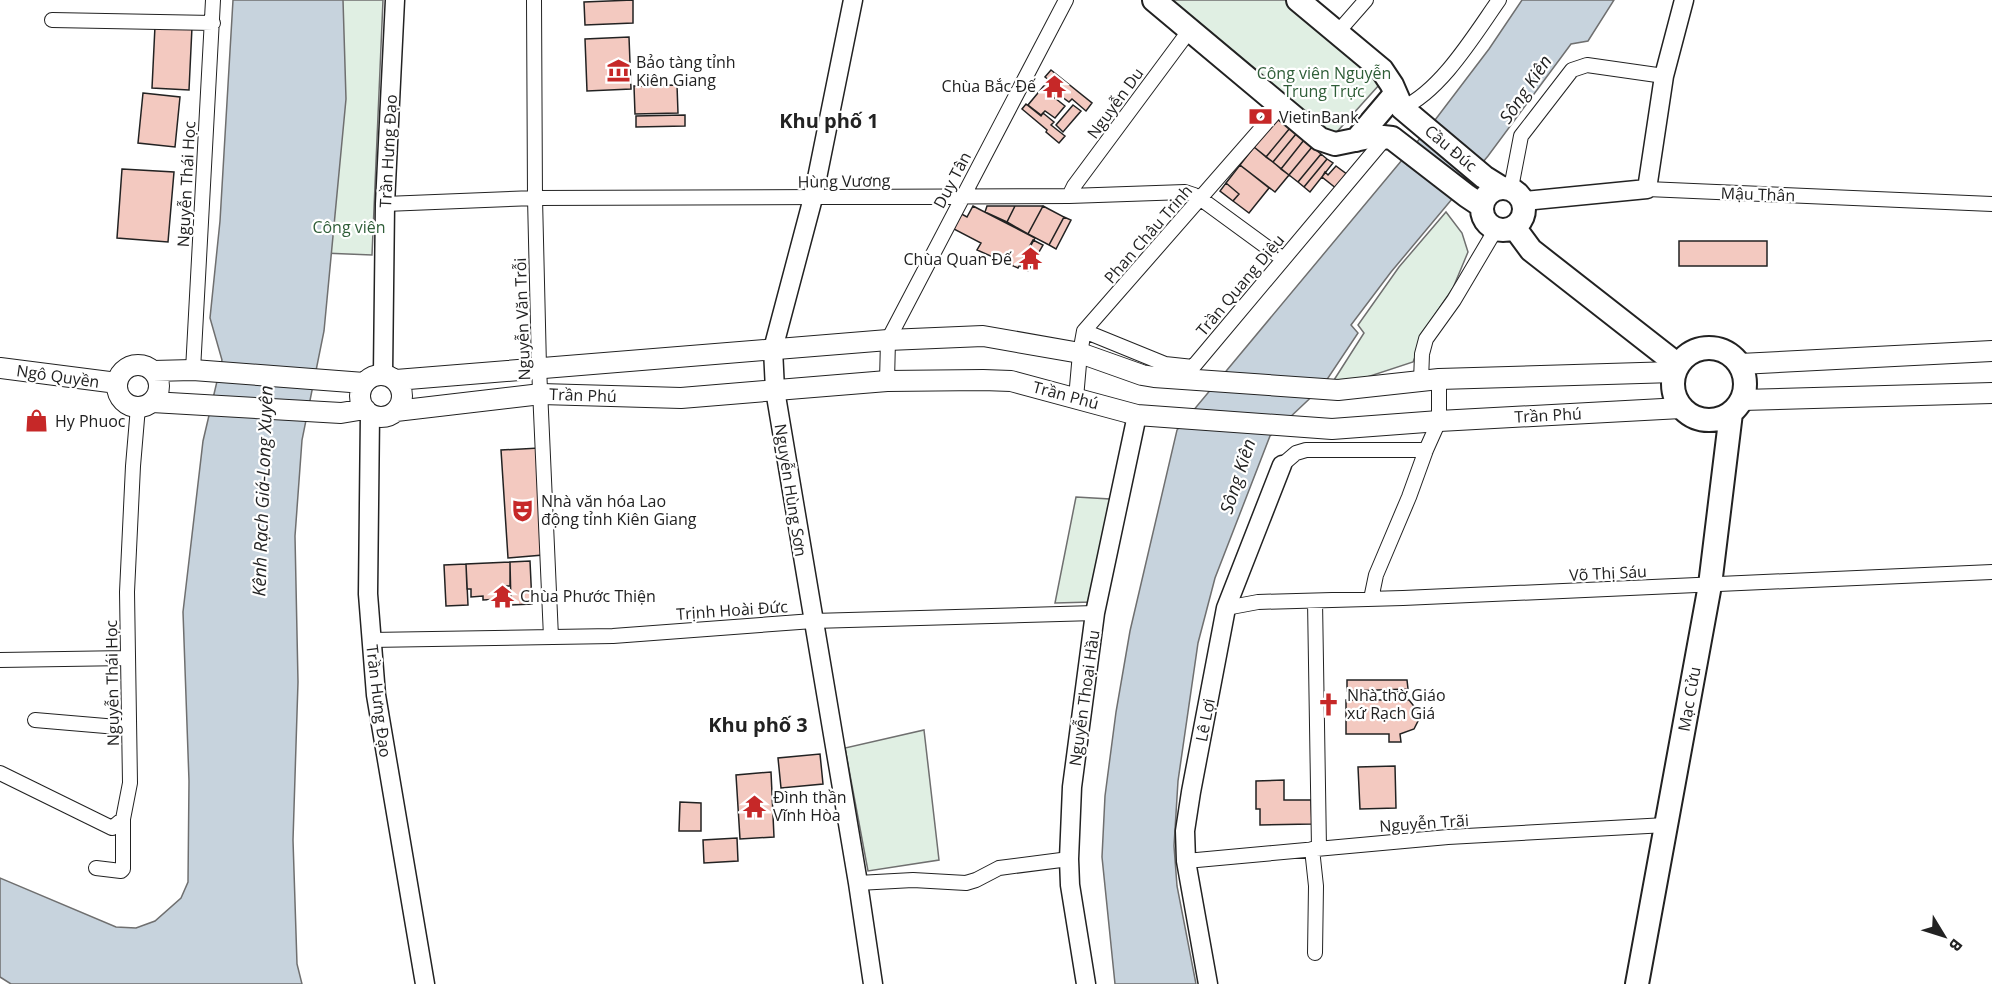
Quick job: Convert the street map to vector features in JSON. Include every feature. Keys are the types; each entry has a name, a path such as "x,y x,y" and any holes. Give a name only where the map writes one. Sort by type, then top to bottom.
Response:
{"main road":[{"path":"1154,0 1280,107 1326,142 1335,144 1374,136 1389,137"},
{"name":"Cầu Đúc","path":"1298,0 1382,70 1399,101 1505,188"},
{"path":"1356,140 1399,101"},
{"name":"Cầu Đúc","path":"1389,137 1474,201"},
{"path":"1505,228 1522,219 1525,213 1505,188 1495,189 1474,201 1486,222 1505,228 1676,369"},
{"name":"Trần Phú","path":"389,377 888,340 983,336 1080,353 1154,377 1338,390 1430,380 1676,369"},
{"path":"1681,408 1672,385 1676,369 1687,354 1701,348 1723,350 1730,353 1740,364 1746,382 1736,407"},
{"path":"1740,364 1992,351"},
{"path":"145,404 159,390 157,376 148,367 135,365 123,371 117,383 120,397 131,406 172,403 341,413 368,412 384,417 396,411 400,405 402,392 389,377 369,378 356,382 193,370 153,371"},
{"name":"Ngô Quyền","path":"0,368 117,383"},
{"name":"Trần Phú","path":"396,411 541,393 681,398 887,381 1011,381 1146,416 1332,429 1681,408 1696,418 1714,420 1736,407 1992,393"},
{"path":"356,382 368,412"},
{"name":"Mạc Cửu","path":"1637,984 1710,585 1736,407"}],"street":[{"name":"Nguyễn Thái Học","path":"193,370 213,0"},
{"name":"Trần Hưng Đạo","path":"389,377 385,204 394,0"},
{"name":"Nguyễn Văn Trỗi","path":"534,0 539,367 551,637"},
{"name":"Nguyễn Hùng Sơn","path":"853,0 813,198 773,349 775,390 873,984"},
{"name":"Duy Tân","path":"887,381 888,340 1066,0"},
{"path":"1337,33 1366,0"},
{"path":"1399,101 1421,99 1431,89 1459,56 1499,0"},
{"path":"1647,189 1664,76 1684,0"},
{"path":"52,20 213,23"},
{"name":"Nguyễn Du","path":"1069,196 1074,186 1189,31"},
{"path":"1505,188 1521,136 1572,70 1587,65 1664,76"},
{"name":"Phan Châu Trinh","path":"1084,331 1280,107"},
{"name":"Trần Quang Diệu","path":"1084,331 1166,364 1193,367 1389,137"},
{"name":"Mậu Thân","path":"1505,188 1647,189 1992,204"},
{"name":"Hùng Vương","path":"385,204 535,198 1069,196 1185,192 1201,199 1283,259"},
{"path":"1371,599 1376,575 1439,421 1430,380 1421,360 1426,339 1505,228"},
{"path":"1076,398 1084,331"},
{"name":"Nguyễn Thái Học","path":"96,868 121,871 123,869 123,819 130,783 128,569 133,466 145,404"},
{"name":"Trần Hưng Đạo","path":"368,412 370,640 376,695 425,984"},
{"name":"Nguyễn Thoại Hầu","path":"1086,984 1073,907 1069,859 1072,787 1095,613 1146,416"},
{"path":"1282,465 1296,453 1306,450 1426,450"},
{"name":"Lê Lợi","path":"1208,984 1186,861 1185,831 1226,608 1282,465"},
{"name":"Võ Thị Sáu","path":"1226,608 1258,603 1992,572"},
{"path":"1315,601 1315,953"},
{"name":"Trịnh Hoài Đức","path":"370,640 613,636 813,621 1095,613"},
{"path":"0,660 128,658"},
{"path":"35,720 129,728"},
{"path":"0,772 112,828 123,819"},
{"name":"Nguyễn Trãi","path":"1186,861 1448,837 1666,825"},
{"path":"858,883 913,880 966,883 999,868 1069,859"}],"green space":[{"name":"Công viên","path":"336,0 383,0 372,255 323,253"},
{"name":"Công viên Nguyễn Trung Trực","path":"1165,0 1288,0 1376,73 1379,85 1334,135 1329,137"},
{"path":"1446,212 1462,233 1468,252 1453,288 1428,325 1413,362 1352,382 1334,380 1364,333 1358,325 1399,267"},
{"path":"1076,497 1110,499 1092,602 1055,603"},
{"path":"924,730 939,860 868,871 845,748"}],"water":[{"name":"Kênh Rạch Giá-Long Xuyên","path":"233,0 343,0 346,99 324,331 302,440 295,536 298,682 293,840 297,964 302,984 11,984 0,977 0,878 116,927 136,928 155,921 181,898 188,882 189,781 183,612 203,441 222,360 210,318 220,221"},
{"name":"Sông Kiên","path":"1522,0 1614,0 1588,41 1571,44 1488,156 1391,272 1351,325 1358,333 1322,387 1270,436 1215,578 1198,643 1178,781 1174,846 1177,886 1196,984 1115,984 1102,857 1105,796 1130,631 1177,430 1432,124 1489,49"}],"building":[{"path":"633,0 633,23 585,25 584,2"},
{"path":"155,26 192,27 189,90 152,88"},
{"path":"629,37 631,89 587,91 585,39"},
{"path":"1051,70 1092,103 1086,111 1072,99 1069,102 1058,94 1061,90 1045,77"},
{"path":"1047,82 1059,92 1055,98 1065,106 1055,118 1045,111 1041,115 1028,105"},
{"path":"677,85 678,113 635,114 634,86"},
{"path":"143,93 180,97 175,147 138,143"},
{"path":"1026,104 1041,116 1043,113 1054,122 1051,125 1065,136 1059,143 1022,109"},
{"path":"1073,105 1081,111 1063,132 1056,125"},
{"path":"685,115 685,126 636,127 636,116"},
{"path":"1278,119 1290,128 1266,157 1254,147"},
{"path":"1290,128 1296,134 1273,162 1266,157"},
{"path":"1296,134 1304,140 1281,169 1273,162"},
{"path":"1304,140 1312,147 1289,175 1281,169"},
{"path":"1254,147 1289,175 1275,192 1240,165"},
{"path":"1312,147 1321,154 1298,182 1289,175"},
{"path":"1321,154 1327,159 1304,187 1298,182"},
{"path":"1327,159 1333,163 1310,192 1304,187"},
{"path":"1240,165 1269,188 1249,213 1233,201 1239,194 1226,183"},
{"path":"1336,166 1348,175 1337,189 1322,177 1325,172 1328,175"},
{"path":"122,169 174,172 168,242 117,238"},
{"path":"1226,183 1239,194 1233,201 1220,191"},
{"path":"973,206 1035,238 1018,268 977,250 981,243 950,227 958,212 967,217"},
{"path":"987,206 1015,206 1007,222 985,212"},
{"path":"1015,206 1043,206 1028,234 1007,222"},
{"path":"1043,206 1064,217 1049,245 1028,234"},
{"path":"1064,217 1071,220 1056,249 1049,245"},
{"path":"1033,240 1043,245 1028,271 1019,265"},
{"path":"1679,241 1767,241 1767,266 1679,266"},
{"name":"Nhà văn hóa Lao động tỉnh Kiên Giang","path":"539,448 543,555 508,558 501,450"},
{"path":"530,561 532,604 511,605 510,562"},
{"path":"510,562 510,586 504,586 504,595 499,595 499,599 483,600 483,596 471,597 471,589 467,589 466,564"},
{"path":"466,564 468,605 446,606 444,565"},
{"path":"1347,680 1407,680 1408,689 1347,691"},
{"name":"Nhà thờ Giáo xứ Rạch Giá","path":"1390,692 1400,692 1402,700 1409,700 1417,710 1418,721 1414,729 1400,734 1401,742 1389,742 1389,734 1346,734 1346,700 1391,700"},
{"path":"820,754 823,784 781,788 778,758"},
{"path":"1395,766 1396,808 1360,809 1358,767"},
{"name":"Đình thần Vĩnh Hòa","path":"771,772 774,837 740,839 736,775"},
{"path":"1284,780 1284,800 1311,800 1312,824 1260,825 1260,809 1256,809 1256,781"},
{"path":"680,802 701,803 701,831 679,831"},
{"path":"737,838 738,861 704,863 703,840"}],"place":[{"name":"Bảo tàng tỉnh Kiên Giang","path":"618,71"},
{"name":"Chùa Bắc Đế","path":"1054,86"},
{"name":"VietinBank","path":"1261,117"},
{"name":"Chùa Quan Đế","path":"1030,259"},
{"name":"Hy Phuoc","path":"37,421"},
{"name":"Nhà văn hóa Lao động tỉnh Kiên Giang","path":"523,510"},
{"name":"Chùa Phước Thiện","path":"502,596"},
{"name":"Nhà thờ Giáo xứ Rạch Giá","path":"1329,704"},
{"name":"Đình thần Vĩnh Hòa","path":"755,806"}],"district":[{"name":"Khu phố 1","path":"829,120"},
{"name":"Khu phố 3","path":"758,724"}]}
